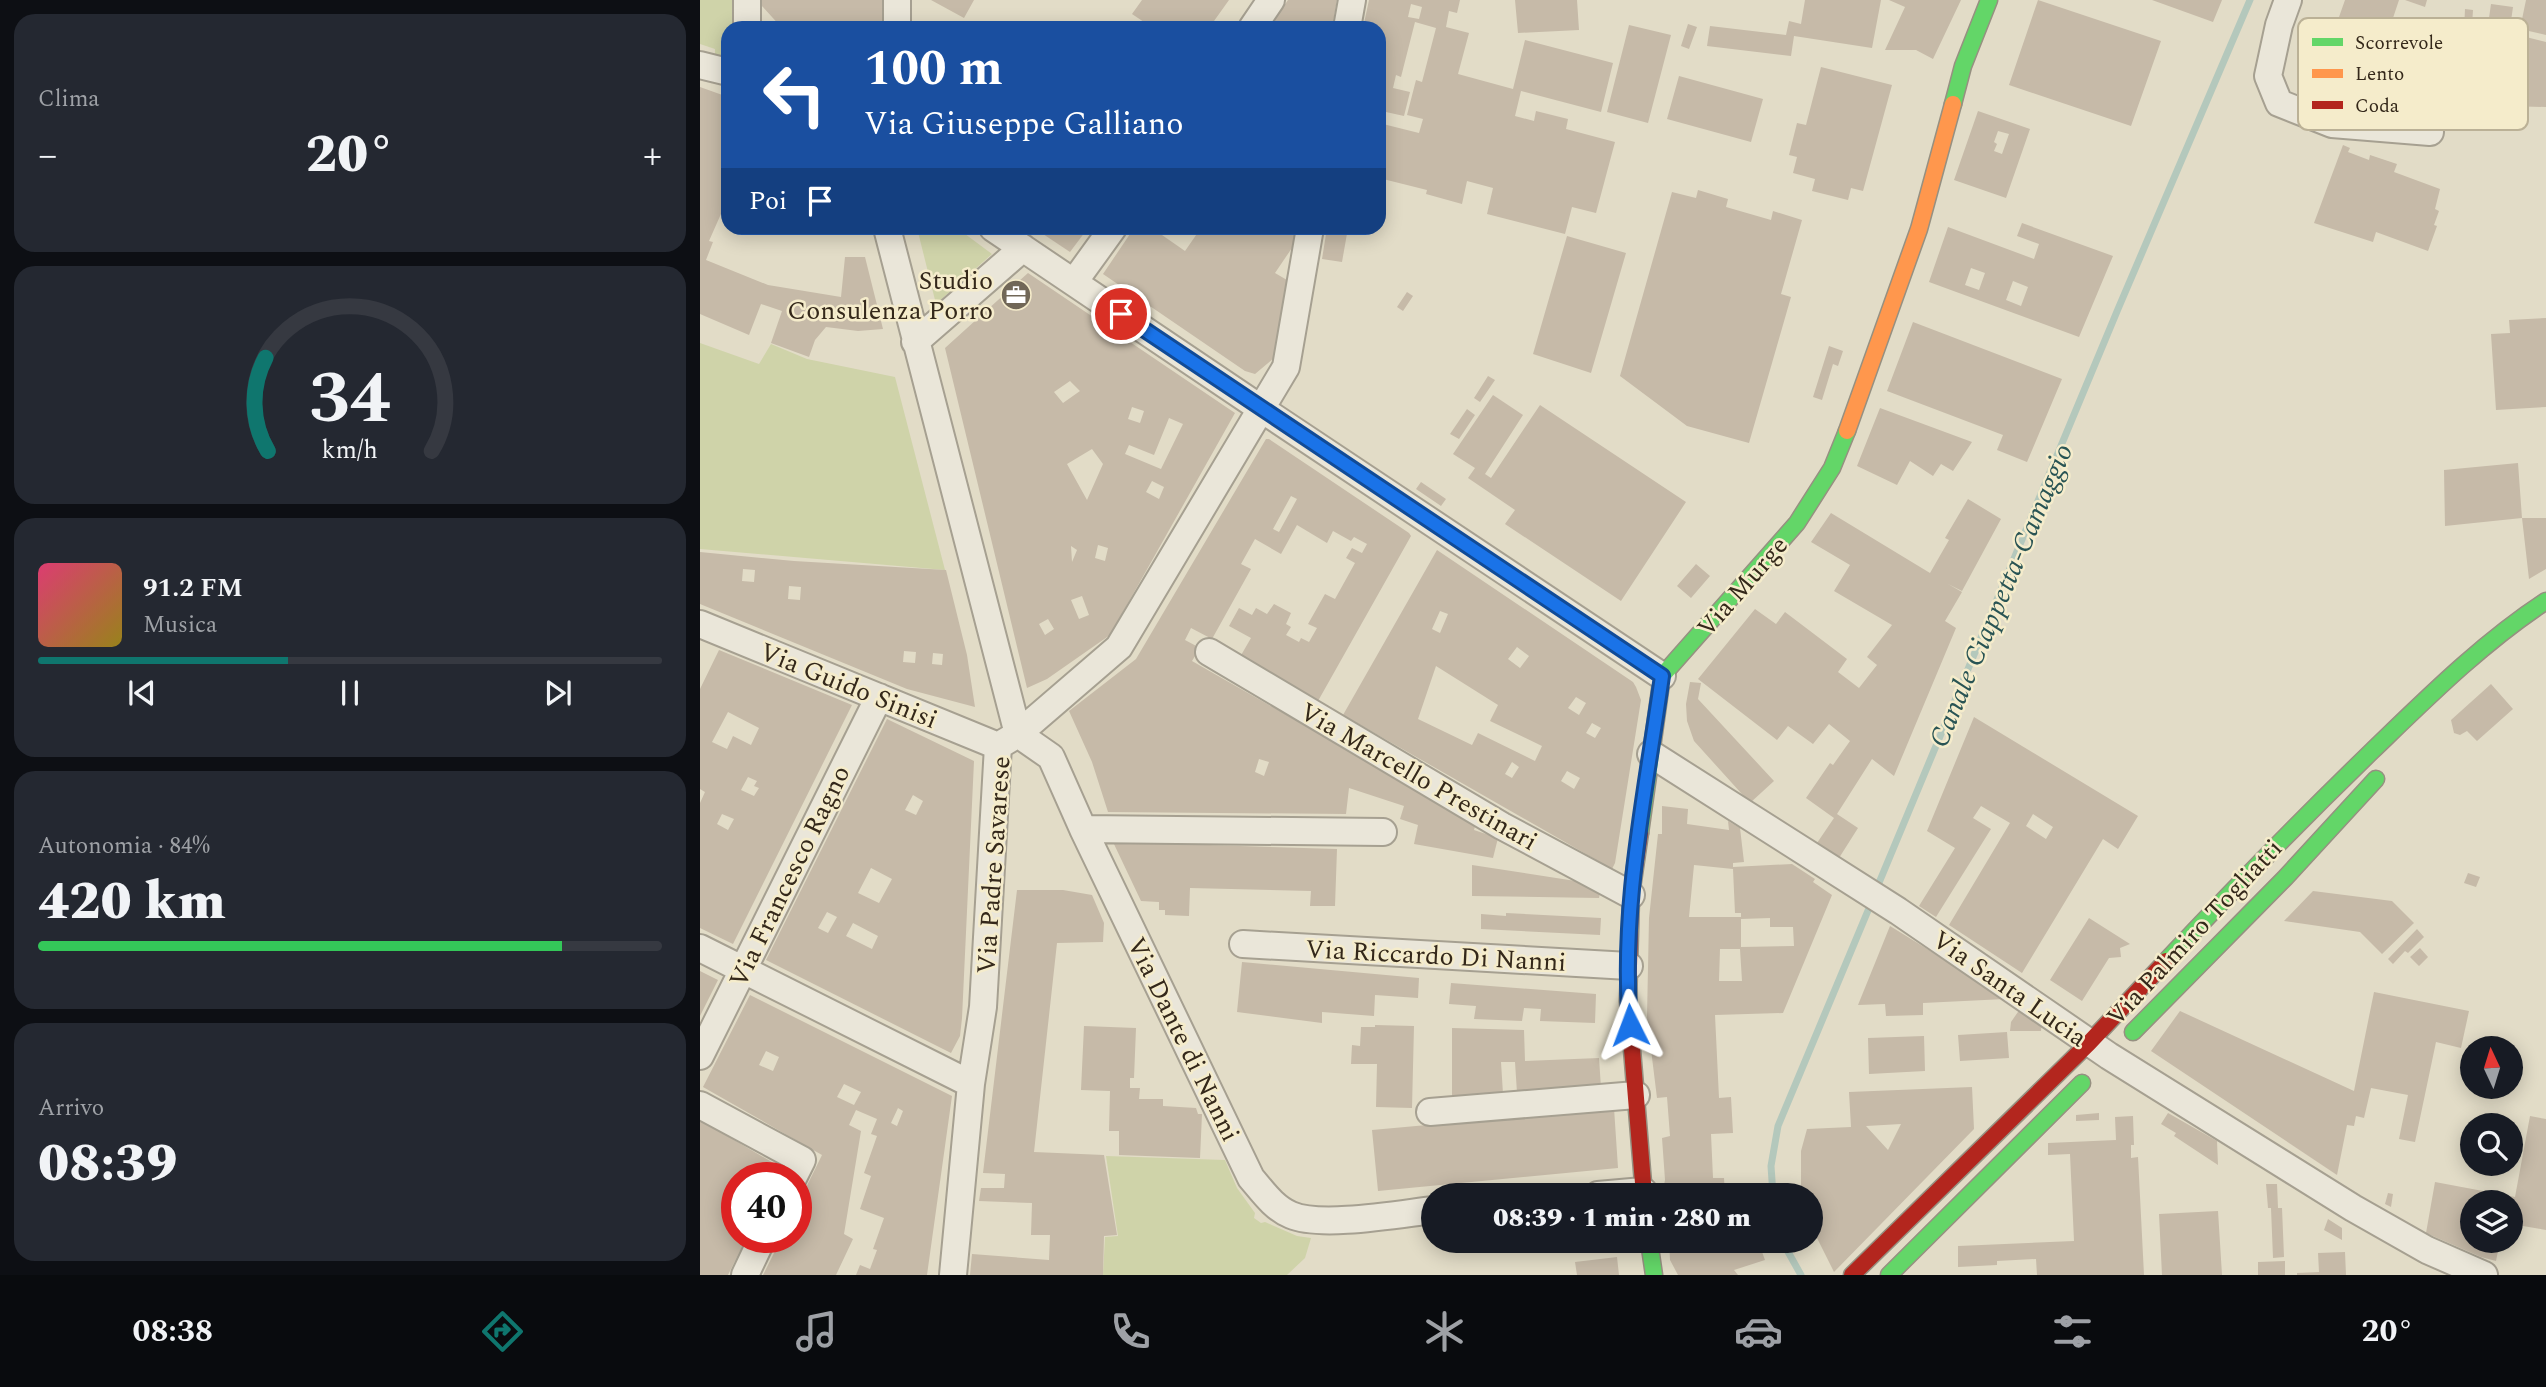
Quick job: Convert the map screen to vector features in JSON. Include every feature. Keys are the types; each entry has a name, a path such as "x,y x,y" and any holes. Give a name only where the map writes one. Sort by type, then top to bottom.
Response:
{"main road":[{"name":"Via Murge","path":"1662,676 1797,523 1832,467 1861,397 1919,229 1963,66 1989,0"},
{"name":"Via Palmiro Togliatti","path":"1852,1275 2097,1060 2266,854 2400,723 2508,626 2546,601"},
{"path":"1642,1183 1628,1002 1631,895 1662,676"},
{"name":"Via Palmiro Togliatti","path":"1889,1275 2097,1060 2285,878 2385,770"},
{"path":"1651,1253 1654,1275"}],"street":[{"path":"747,0 747,21"},
{"path":"897,0 897,21"},
{"path":"1257,21 1271,0"},
{"path":"1348,21 1352,0"},
{"path":"2288,0 2279,25 2268,76 2279,103 2298,111"},
{"path":"700,65 721,70"},
{"path":"2416,130 2430,131"},
{"name":"Via Padre Savarese","path":"889,235 1008,740 983,1007 971,1084 953,1275"},
{"path":"1004,235 1662,676"},
{"path":"1074,282 1108,235"},
{"path":"1008,740 1119,647 1286,367 1309,235"},
{"path":"915,342 1023,248"},
{"name":"Via Guido Sinisi","path":"703,634 1008,740"},
{"name":"Via Marcello Prestinari","path":"1209,652 1502,827 1631,895"},
{"name":"Via Francesco Ragno","path":"700,1056 879,697"},
{"name":"Via Dante di Nanni","path":"1008,740 1051,757 1251,1178 1271,1202 1292,1216 1324,1221 1421,1211"},
{"name":"Via Santa Lucia","path":"1651,754 1898,911 2097,1060 2427,1250 2484,1275"},
{"path":"1083,829 1382,832"},
{"name":"Via Riccardo Di Nanni","path":"1244,944 1629,967"},
{"path":"700,948 971,1084"},
{"path":"1430,1112 1636,1095"},
{"path":"700,1105 802,1160 801,1162"},
{"path":"745,1275 755,1253"}],"green space":[{"path":"700,0 734,0 734,21 721,21 721,61 715,59 715,49 700,44"},
{"path":"919,235 966,235 992,254 936,304"},
{"path":"700,343 759,364 771,344 807,359 895,377 945,570 700,549"},
{"path":"1106,1156 1225,1160 1237,1188 1255,1213 1254,1218 1297,1236 1311,1238 1305,1258 1287,1275 1103,1275 1105,1237 1118,1236"}],"building":[{"path":"761,0 883,0 883,21 776,21 761,5"},
{"path":"931,0 974,0 964,18"},
{"path":"1142,0 1229,0 1214,21 1142,21 1132,14"},
{"path":"1288,0 1337,0 1333,21 1274,21"},
{"path":"1369,0 1460,0 1457,13 1449,11 1446,27 1469,33 1458,74 1513,89 1525,40 1613,63 1601,112 1521,91 1515,116 1534,121 1536,111 1568,119 1566,129 1615,142 1596,213 1572,207 1565,234 1487,214 1493,188 1467,181 1462,204 1426,194 1427,190 1386,180 1386,125 1419,133 1423,119 1407,115 1416,80 1422,82 1436,28 1415,22 1401,77 1396,75 1393,88 1410,92 1404,116 1386,112 1386,21 1364,21","holes":["1411,4 1422,7 1419,19 1408,17"]},
{"path":"1515,0 1577,0 1579,30 1518,33"},
{"path":"1805,0 1881,0 1872,48 1794,36 1791,56 1707,46 1710,26 1786,35 1789,21 1801,24"},
{"path":"1889,0 1961,0 1933,59 1916,50 1885,50 1905,7"},
{"path":"2038,0 2161,41 2131,126 2009,85"},
{"path":"2152,0 2222,0 2213,22"},
{"path":"2345,0 2399,0 2393,18 2339,17"},
{"path":"2405,0 2427,0 2425,7"},
{"path":"2526,0 2546,0 2546,35 2528,31 2528,18 2522,18"},
{"path":"2491,4 2513,7 2511,18 2489,18"},
{"path":"2465,9 2473,10 2472,18 2465,18"},
{"path":"1688,24 1697,27 1689,49 1681,46"},
{"path":"1629,25 1671,35 1648,123 1607,112"},
{"path":"2528,38 2546,42 2546,107 2528,107"},
{"path":"1821,67 1892,85 1863,191 1851,188 1848,200 1812,191 1815,179 1793,173 1797,157 1789,155 1797,123 1806,125"},
{"path":"1679,76 1763,99 1751,142 1667,119"},
{"path":"700,87 721,94 721,214 709,241 713,242 706,260 768,285 841,297 845,257 865,257 883,329 858,331 826,327 815,340 809,357 771,343 782,311 761,304 749,335 700,314"},
{"path":"1978,111 2030,129 2006,198 1954,180","holes":["1998,131 2009,134 2002,154 1994,151"]},
{"path":"2343,145 2350,148 2348,152 2369,160 2370,155 2397,164 2394,172 2440,189 2435,209 2439,211 2434,225 2437,226 2428,251 2376,232 2373,242 2314,223"},
{"path":"1698,190 1728,199 1726,207 1771,220 1773,211 1802,220 1781,294 1791,297 1749,443 1687,426 1620,376 1672,192 1696,198"},
{"path":"2022,223 2113,256 2079,337 1929,282 1948,227 2034,259 2039,244 2017,236","holes":["1971,268 1985,273 1979,290 1965,285","2013,281 2028,287 2021,306 2006,300"]},
{"path":"1044,235 1083,235 1070,252"},
{"path":"1129,235 1162,235 1185,251 1196,235 1296,235 1296,242 1275,273 1287,280 1274,358 1255,374 1245,371 1103,274"},
{"path":"1326,235 1347,235 1342,262 1322,259"},
{"path":"1567,236 1626,253 1591,373 1533,354"},
{"path":"1028,273 1235,413 1110,635 1047,679 1027,688 945,348","holes":["1070,381 1080,391 1063,403 1054,392","1132,407 1144,411 1140,423 1128,419","1169,418 1183,424 1161,469 1125,454 1129,445 1154,455","1092,449 1103,464 1087,500 1067,464","1152,481 1164,487 1159,499 1146,492","1098,545 1108,548 1105,561 1095,558","1071,546 1077,550 1072,562","1082,596 1089,615 1079,619 1071,600","1048,619 1054,629 1045,635 1039,624"]},
{"path":"1407,292 1413,296 1403,311 1397,307"},
{"path":"2546,318 2546,407 2496,410 2491,334 2510,333 2509,320"},
{"path":"1913,322 2062,379 2027,462 1997,450 2003,435 1887,391"},
{"path":"1829,346 1843,351 1838,366 1833,364 1822,400 1813,397"},
{"path":"1488,376 1495,380 1480,402 1474,398"},
{"path":"1493,395 1523,415 1485,474 1491,478 1540,405 1686,502 1621,601 1505,524 1515,510 1468,478 1475,468 1453,454"},
{"path":"1880,408 1972,442 1953,471 1941,464 1933,476 1910,461 1897,485 1857,466"},
{"path":"1467,409 1475,415 1459,439 1450,434"},
{"path":"1266,439 1269,439 1411,536 1318,701 1240,657 1251,638 1229,626 1239,608 1252,615 1256,608 1267,614 1274,604 1291,613 1286,624 1291,627 1286,635 1299,642 1301,638 1309,642 1317,628 1308,624 1325,594 1335,599 1355,563 1346,558 1352,548 1362,553 1367,544 1354,537 1351,541 1333,531 1327,543 1297,525 1281,554 1255,539 1241,564 1251,569 1212,639 1191,628 1185,640 1200,648 1192,661 1476,823 1474,830 1498,838 1493,858 1414,844 1418,825 1400,819 1404,806 1349,788 1346,814 1108,812 1092,762 1069,711 1136,659","holes":["1291,496 1297,499 1279,532 1273,529","1259,759 1269,762 1264,776 1255,772"]},
{"path":"2518,463 2522,518 2445,526 2444,470"},
{"path":"1421,482 1446,499 1441,506 1416,489"},
{"path":"1968,499 2001,519 1962,591 1948,584 1962,592 1945,621 1956,628 1894,776 1872,759 1837,814 1858,828 1839,858 1817,843 1834,818 1806,798 1830,763 1833,765 1850,741 1829,724 1813,744 1788,726 1777,740 1698,679 1755,609 1776,624 1785,612 1847,659 1838,672 1859,688 1877,665 1867,657 1892,625 1834,591 1850,565 1811,542 1831,513 1930,573 1949,540 1945,538"},
{"path":"2522,518 2546,518 2546,569 2529,579"},
{"path":"1437,550 1633,682 1636,687 1641,700 1612,869 1343,715","holes":["1440,611 1448,614 1440,633 1432,629","1517,647 1529,656 1520,668 1508,659","1436,666 1498,705 1490,721 1542,746 1535,761 1478,733 1472,745 1418,719","1576,697 1586,703 1579,715 1568,708","1592,723 1601,728 1595,738 1586,733","1512,762 1519,767 1512,778 1505,774","1567,771 1580,778 1574,789 1561,781"]},
{"path":"700,552 794,561 946,570 967,655 975,707 907,689 700,604","holes":["743,569 755,570 754,582 742,581","789,586 801,587 800,600 788,599","904,651 916,652 915,663 903,662","933,653 943,654 942,665 932,664"]},
{"path":"1696,564 1710,576 1691,598 1677,586"},
{"path":"719,650 852,705 733,944 700,928 700,803 705,792 700,789 700,689","holes":["728,712 759,728 751,745 733,736 727,749 712,742","748,777 757,781 754,786 759,788 754,796 741,790","722,814 734,819 728,830 717,824"]},
{"path":"1690,682 1701,683 1698,699 1774,781 1750,803 1694,741 1687,721 1686,704"},
{"path":"2491,684 2513,709 2477,741 2467,731 2460,735 2454,733 2451,720"},
{"path":"1974,717 2138,816 2118,849 2103,839 2022,973 1949,925 2010,823 1981,806 1973,818 1991,829 1936,917 1919,906 1955,848 1927,831","holes":["2033,814 2053,827 2046,839 2026,826"]},
{"path":"887,719 974,761 962,1018 960,1036 951,1053 766,960","holes":["913,795 923,801 916,815 905,810","871,868 892,879 879,903 858,893","827,912 837,917 828,933 818,928","853,923 878,936 872,949 846,936"]},
{"path":"1662,806 1688,809 1687,824 1729,830 1728,821 1740,828 1744,862 1733,863 1733,867 1792,864 1815,879 1813,882 1832,895 1783,1013 1715,1015 1719,1098 1731,1097 1733,1133 1711,1134 1713,1178 1724,1178 1724,1183 1664,1183 1662,1138 1670,1136 1667,1097 1657,1098 1647,1017 1649,918 1658,834 1662,834","holes":["1694,865 1733,869 1735,913 1741,913 1741,917 1689,917","1770,918 1770,927 1793,927 1794,946 1741,947 1741,919","1720,949 1740,949 1742,981 1719,981"]},
{"path":"1113,842 1337,849 1335,906 1310,906 1311,891 1190,888 1189,916 1165,915 1165,910 1159,910 1159,902 1141,901"},
{"path":"1472,865 1582,882 1597,890 1600,893 1599,898 1472,896"},
{"path":"2468,873 2480,877 2476,887 2464,883"},
{"path":"1017,890 1063,890 1092,895 1104,923 1103,942 1057,943 1034,1152 1104,1155 1117,1235 1104,1236 1103,1275 970,1275 972,1254 1049,1260 1050,1235 1031,1235 1032,1203 979,1201 981,1188 1004,1188 1005,1174 983,1173"},
{"path":"2313,891 2392,901 2414,923 2382,954 2360,932 2284,921"},
{"path":"1506,913 1601,918 1600,935 1481,929 1481,914 1506,916"},
{"path":"2089,918 2130,944 2120,948 2121,957 2109,958 2082,1001 2050,980"},
{"path":"1890,926 2005,999 1923,1003 1923,1015 1886,1016 1885,1004 1858,1005"},
{"path":"2417,929 2424,937 2393,964 2388,959"},
{"path":"2420,948 2428,957 2419,966 2410,957"},
{"path":"1242,962 1419,978 1418,998 1375,995 1374,1016 1322,1012 1322,1023 1237,1012"},
{"path":"700,971 718,980 700,1016"},
{"path":"1451,983 1596,994 1595,1023 1540,1021 1541,1009 1524,1008 1522,1021 1474,1019 1476,1006 1449,1004"},
{"path":"2374,992 2469,1011 2464,1036 2460,1036 2460,1048 2436,1042 2415,1142 2399,1139 2408,1095 2371,1088 2364,1118 2356,1116 2354,1126 2347,1125 2337,1175 2151,1051 2180,1011 2354,1091"},
{"path":"750,995 952,1096 927,1275 856,1275 860,1265 870,1269 877,1250 873,1249 884,1218 860,1209 871,1176 864,1173 877,1136 871,1134 877,1119 856,1110 849,1125 861,1131 844,1234 853,1239 836,1275 763,1275 774,1253 812,1253 812,1175 822,1155 703,1087","holes":["766,1051 779,1057 773,1071 759,1065","844,1084 861,1092 854,1105 837,1097","898,1108 903,1111 897,1126 891,1123"]},
{"path":"2020,1009 2042,1021 2041,1031 2010,1031 2011,1022"},
{"path":"1084,1026 1136,1028 1134,1078 1130,1078 1130,1088 1140,1088 1139,1099 1163,1099 1163,1106 1196,1108 1198,1114 1202,1114 1200,1158 1119,1155 1119,1131 1109,1131 1110,1091 1081,1090"},
{"path":"1414,1026 1412,1108 1376,1107 1377,1064 1351,1064 1352,1045 1360,1046 1361,1027"},
{"path":"1452,1028 1524,1030 1525,1061 1599,1058 1601,1088 1517,1093 1515,1062 1501,1062 1503,1094 1452,1099"},
{"path":"2007,1032 2009,1058 1960,1061 1958,1035"},
{"path":"1924,1036 1925,1071 1869,1074 1868,1038"},
{"path":"1972,1087 1974,1129 1834,1272 1823,1250 1823,1183 1801,1183 1801,1151 1807,1129 1851,1127 1849,1092","holes":["1901,1124 1888,1150 1866,1126"]},
{"path":"1614,1108 1618,1168 1461,1183 1421,1183 1421,1187 1378,1191 1372,1130"},
{"path":"2099,1113 2099,1120 2076,1121 2076,1115"},
{"path":"2168,1113 2217,1141 2218,1165 2174,1136 2176,1133 2161,1124"},
{"path":"2133,1116 2134,1145 2131,1145 2131,1158 2138,1157 2144,1275 2037,1275 2036,1259 1958,1267 1958,1246 2074,1241 2070,1154 2048,1155 2048,1143 2116,1140 2115,1117"},
{"path":"2530,1116 2546,1119 2546,1230 2523,1226 2523,1190 2516,1190 2519,1176 2523,1176 2523,1154"},
{"path":"700,1120 772,1162 721,1162 721,1253 739,1253 728,1275 700,1275"},
{"path":"2435,1182 2478,1190 2460,1190 2460,1248 2426,1233"},
{"path":"2266,1184 2277,1184 2278,1208 2282,1208 2284,1257 2273,1258 2271,1208 2268,1208"},
{"path":"2388,1193 2393,1194 2391,1207 2385,1204"},
{"path":"2218,1211 2222,1275 2162,1275 2159,1214"},
{"path":"2328,1219 2342,1228 2342,1240 2324,1230"},
{"path":"2345,1252 2346,1275 2297,1275 2319,1272 2318,1253"},
{"path":"1670,1253 1762,1253 1765,1260 1734,1270 1738,1275 1678,1275 1670,1260"},
{"path":"2472,1253 2498,1253 2496,1261"},
{"path":"1617,1257 1619,1275 1577,1275 1575,1262"},
{"path":"2285,1261 2285,1275 2258,1275 2258,1262"}],"waterway":[{"name":"Canale Ciappetta-Camaggio","path":"1876,890 2250,0"},
{"name":"Canale Ciappetta-Camaggio","path":"1772,1183 1771,1166 1778,1126 1872,901"},
{"name":"Canale Ciappetta-Camaggio","path":"1789,1253 1801,1275"}],"traffic: fast":[{"path":"1953,104 1963,66 1989,0"},
{"path":"1640,833 1662,676 1797,523 1832,468 1847,431"},
{"path":"2166,961 2293,829 2413,711 2477,653 2546,601"},
{"path":"2133,1032 2285,878 2376,779"},
{"path":"1889,1275 2082,1083"},
{"path":"1651,1253 1654,1275"}],"traffic: slow":[{"path":"1847,431 1919,229 1953,104"}],"traffic: jam":[{"path":"1640,833 1631,895 1628,1001 1643,1183"},
{"path":"1852,1275 2089,1043 2166,961"}],"place":[{"name":"Studio Consulenza Porro","path":"1016,295"}],"route":[{"path":"1121,314 1662,676 1631,895 1628,1002 1630,1025"}]}
